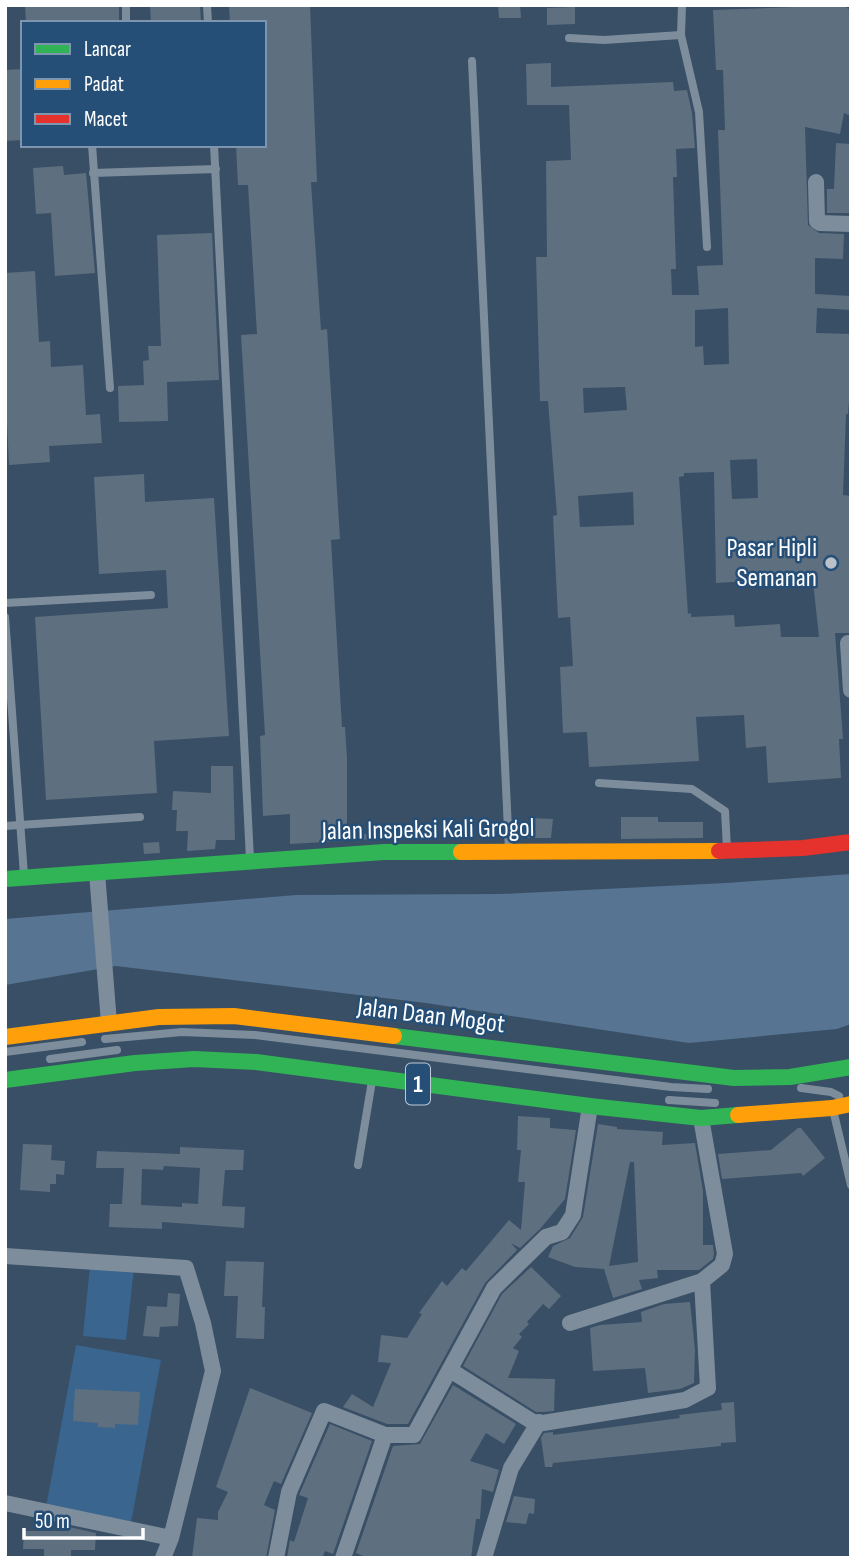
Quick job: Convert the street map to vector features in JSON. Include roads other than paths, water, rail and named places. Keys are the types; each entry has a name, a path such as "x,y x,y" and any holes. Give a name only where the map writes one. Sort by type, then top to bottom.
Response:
{"main road":[{"name":"Jalan Inspeksi Kali Grogol","path":"5,879 98,877 250,860 384,852 667,853 803,848 851,842"},
{"name":"Jalan Daan Mogot","path":"5,1037 108,1018 234,1016 680,1073 793,1083 851,1067"},
{"name":"1","path":"5,1080 135,1063 194,1059 256,1062 701,1118 846,1100"},
{"path":"793,1083 825,1086 846,1100"}],"street":[{"path":"816,181 817,221 851,224"},
{"path":"848,643 851,690"},
{"path":"98,877 108,1018"},
{"path":"276,1558 289,1492 324,1412 385,1435 414,1435 494,1289 546,1237 562,1232 573,1216 590,1106"},
{"path":"570,1323 702,1281 722,1265 725,1254 701,1118"},
{"path":"5,1256 186,1268 203,1323 213,1371 171,1538 163,1558"},
{"path":"450,1370 526,1418 539,1422 685,1400 708,1388 702,1281"},
{"path":"484,1558 511,1468 539,1422"},
{"path":"343,1558 385,1435"},
{"path":"5,1503 171,1538"}],"lane":[{"path":"682,5 681,35 699,111 707,247"},
{"path":"569,38 604,40 681,35"},
{"path":"471,61 509,853"},
{"path":"92,147 110,388"},
{"path":"215,147 250,860"},
{"path":"93,173 216,169"},
{"path":"5,603 150,595"},
{"path":"5,617 25,878"},
{"path":"598,783 692,789 725,811 727,851"},
{"path":"5,826 140,817"},
{"path":"5,1052 181,1032 255,1035 671,1087 715,1089"},
{"path":"46,1060 121,1050"},
{"path":"358,1165 373,1077"},
{"path":"657,1099 728,1103"},
{"path":"807,1100 846,1100 851,1185"}],"place":[{"name":"Pasar Hipli Semanan","path":"831,563"}]}
